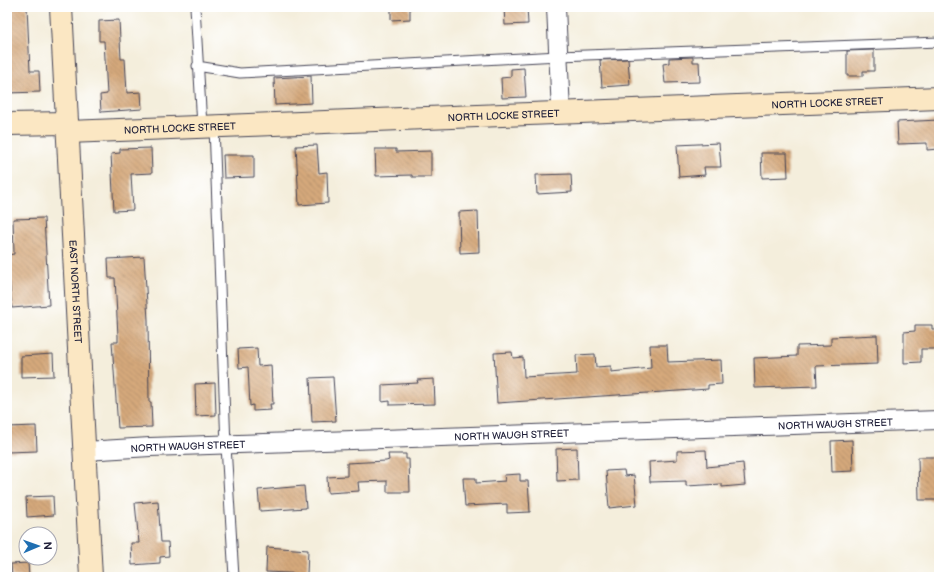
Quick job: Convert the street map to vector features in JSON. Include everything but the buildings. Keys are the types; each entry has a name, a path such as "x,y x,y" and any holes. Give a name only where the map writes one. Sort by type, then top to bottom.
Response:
{"street":[{"name":"EAST NORTH STREET","path":"61,7 91,577"},
{"path":"556,7 562,112"},
{"name":"NORTH LOCKE STREET","path":"7,124 68,127 208,126 939,98"},
{"name":"NORTH WAUGH STREET","path":"85,451 150,447 226,446 939,420"}],"lane":[{"path":"195,7 197,66 208,126 234,577"},
{"path":"197,66 240,73 559,56 939,42"}]}
